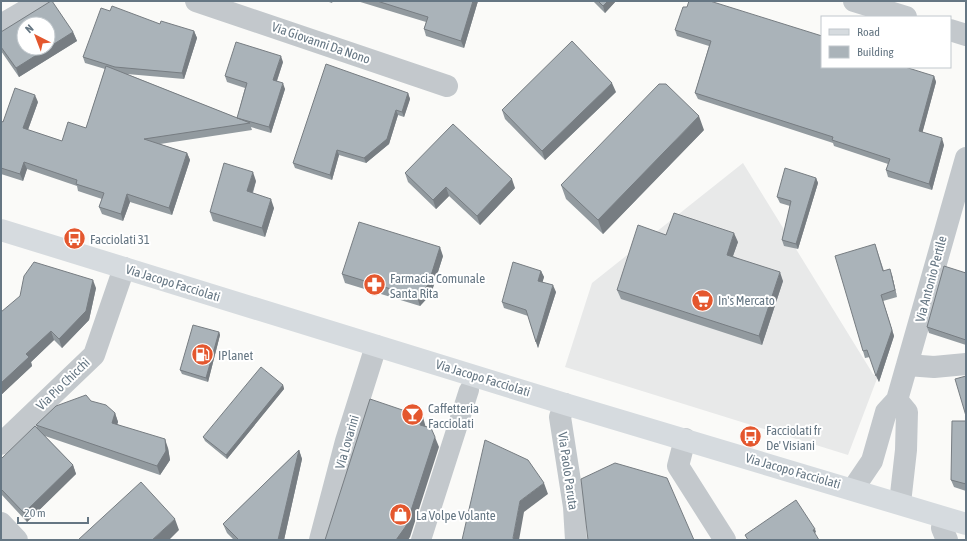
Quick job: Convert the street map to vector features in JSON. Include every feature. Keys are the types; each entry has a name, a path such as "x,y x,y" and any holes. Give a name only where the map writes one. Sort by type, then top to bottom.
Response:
{"main road":[{"name":"Via Jacopo Facciolati","path":"1,230 564,404 875,495 966,524"}],"street":[{"path":"1,25 42,1"},
{"name":"Via Giovanni Da Nono","path":"196,1 447,86"},
{"path":"854,1 903,16"},
{"path":"951,30 966,35"},
{"name":"Via Antonio Pertile","path":"853,489 872,461 886,412 897,400 966,158"},
{"name":"Via Pio Chicchi","path":"1,444 94,355 124,268"},
{"name":"Via Lovarini","path":"320,540 346,441 376,346"},
{"path":"907,365 934,367 966,364"},
{"path":"421,540 469,390"},
{"path":"897,400 907,412 906,450 900,503"},
{"name":"Via Paolo Paruta","path":"564,404 560,417 574,507 576,540"},
{"path":"685,439 678,466 725,540"},
{"name":"Via Antonio Pertile","path":"872,461 875,495"},
{"path":"944,518 942,528 947,540"},
{"path":"1,523 17,540"}],"shaded area":[{"name":"In's Mercato","path":"743,163 873,374 878,376 848,455 565,367 592,283"}],"building":[{"path":"52,1 73,32 56,43 56,16 27,16"},
{"path":"377,1 473,1 461,41 424,29 428,17"},
{"path":"598,1 608,1 603,6"},
{"path":"689,1 710,1 821,36 821,68 908,68 934,76 919,131 942,138 929,184 886,170 890,159 832,140 833,137 695,93 711,41 675,30 683,7 687,7"},
{"path":"112,6 160,24 161,21 194,31 182,73 115,67 83,57 101,8 110,11"},
{"path":"16,23 16,56 35,56 16,68 1,47 1,32"},
{"path":"572,41 612,83 542,151 502,110"},
{"path":"236,42 281,56 273,80 283,83 269,127 237,118 247,83 225,76"},
{"path":"326,64 408,93 402,112 396,110 387,139 364,158 337,150 330,175 293,163"},
{"path":"106,66 250,123 144,139 187,153 169,208 127,194 121,214 99,207 104,193 76,184 77,180 24,162 20,174 1,168 1,121 3,122 15,88 35,95 23,128 62,141 68,122 86,128"},
{"path":"659,84 666,84 699,116 598,220 561,185"},
{"path":"453,124 512,179 477,216 446,187 433,200 405,173"},
{"path":"224,163 253,172 247,191 271,199 262,228 210,212"},
{"path":"785,168 816,178 796,244 782,240 791,201 777,197"},
{"path":"674,213 734,233 727,255 780,272 759,336 617,290 638,225 666,235"},
{"path":"359,222 440,247 428,285 417,297 342,274"},
{"path":"875,244 883,271 890,269 895,290 881,295 892,330 876,376 867,350 863,351 835,256"},
{"path":"34,262 93,280 86,311 59,339 51,331 26,354 29,357 1,383 1,312 20,296 24,276"},
{"path":"513,262 541,271 538,281 553,285 536,342 526,310 502,302"},
{"path":"944,266 966,273 966,340 927,327"},
{"path":"193,325 219,332 206,378 180,370"},
{"path":"261,367 283,385 226,455 203,437"},
{"path":"966,376 966,416 955,379"},
{"path":"86,395 91,401 106,405 115,413 112,423 165,439 166,451 157,466 36,425 56,406"},
{"path":"370,399 423,417 420,425 431,428 435,437 406,526 396,540 325,540"},
{"path":"952,421 966,421 966,484 951,480"},
{"path":"35,426 73,465 24,513 1,489 1,459"},
{"path":"485,440 528,460 544,483 520,501 513,538 514,540 462,540"},
{"path":"299,450 278,540 239,540 223,524"},
{"path":"615,463 667,478 694,540 588,540 581,479"},
{"path":"141,482 175,519 152,540 78,540"},
{"path":"796,500 815,529 813,530 819,540 748,540 745,535"}],"place":[{"name":"Facciolati 31","path":"74,239"},
{"name":"Farmacia Comunale Santa Rita","path":"374,285"},
{"name":"In's Mercato","path":"702,300"},
{"name":"IPlanet","path":"202,355"},
{"name":"Caffetteria Facciolati","path":"412,415"},
{"name":"Facciolati fr De' Visiani","path":"750,437"},
{"name":"La Volpe Volante","path":"401,515"}]}
